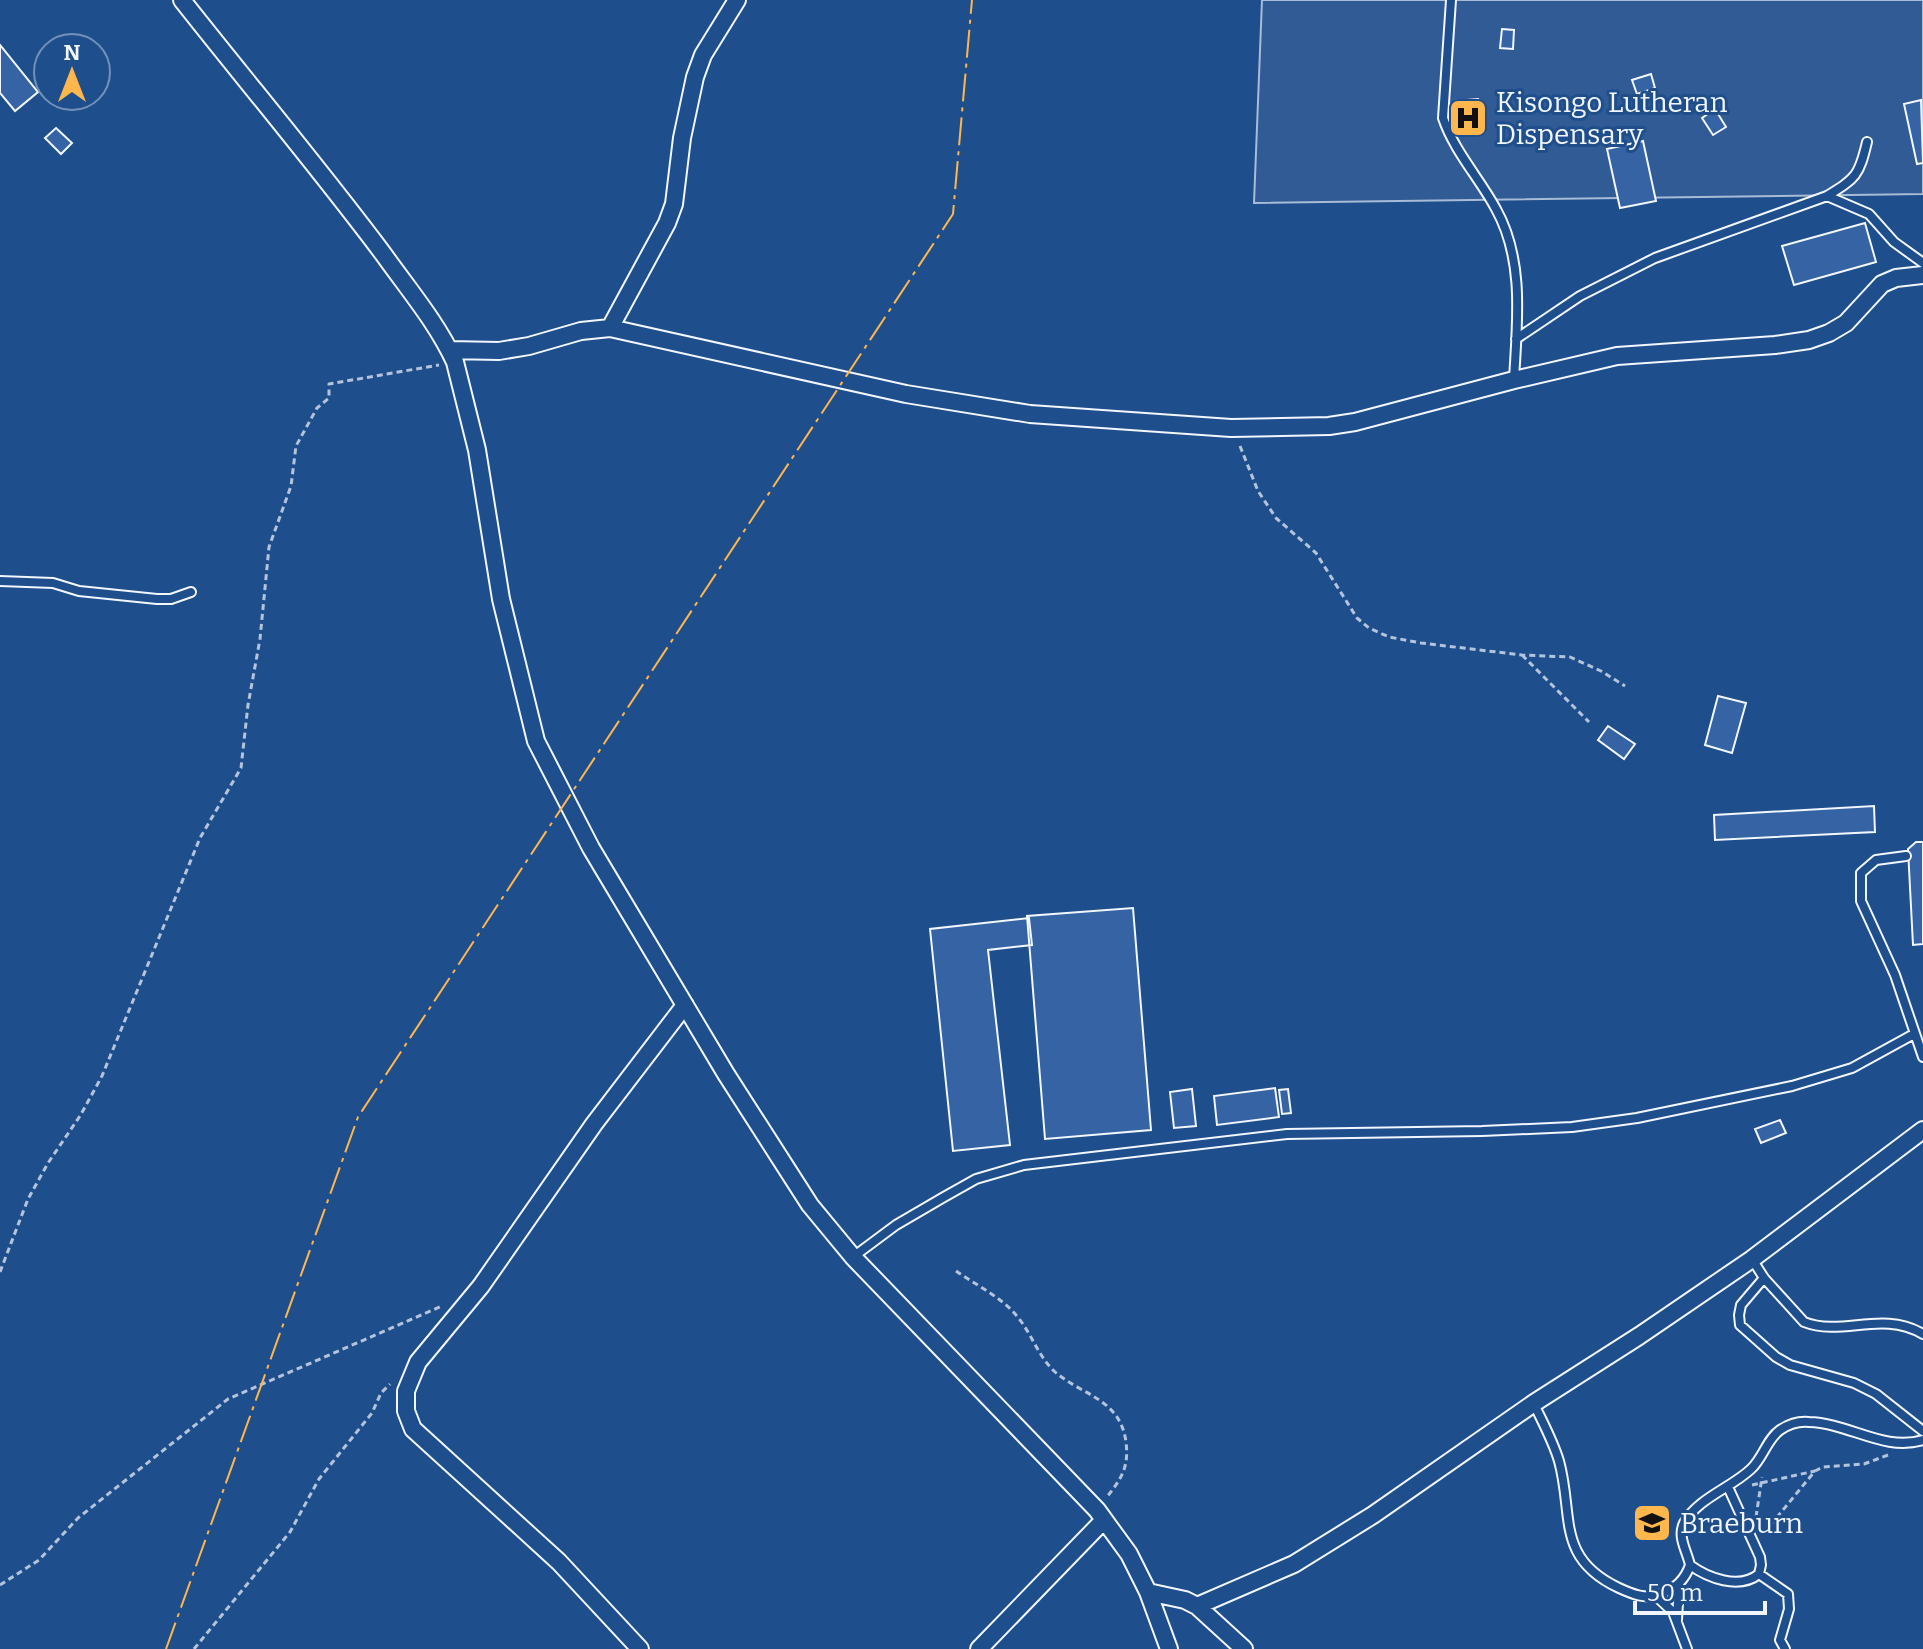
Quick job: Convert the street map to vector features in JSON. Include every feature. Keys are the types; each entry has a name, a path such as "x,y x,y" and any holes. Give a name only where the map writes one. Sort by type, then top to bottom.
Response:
{"street":[{"path":"182,0 354,215 433,322 452,356 477,450 501,599 536,741 591,848 771,1148 810,1205 853,1257 1100,1515 1129,1554 1148,1592 1169,1649"},
{"path":"610,328 667,223 674,204 682,138 695,77 703,55 737,0"},
{"path":"452,356 529,346 581,331 610,328 906,394 1030,414 1231,428 1318,427 1355,422 1617,356 1809,340 1846,323 1882,284 1896,278 1923,275"},
{"path":"640,1649 559,1562 413,1429 406,1411 406,1391 418,1362 481,1286 594,1124 685,1005"},
{"path":"1197,1606 1294,1564 1373,1515 1534,1403 1752,1259 1923,1130"},
{"path":"979,1649 1100,1515"},
{"path":"1148,1592 1197,1606 1244,1649"}],"lane":[{"path":"1451,0 1443,118 1449,136 1496,209 1514,259 1517,290 1514,380"},
{"path":"1516,339 1580,296 1655,258 1827,196 1861,170 1867,142"},
{"path":"1827,196 1869,214 1894,242 1923,263"},
{"path":"0,581 53,583 79,591 157,599 171,599 191,592"},
{"path":"1906,856 1876,860 1861,873 1859,881 1861,901 1895,975 1923,1057"},
{"path":"853,1257 896,1225 976,1179 1024,1165 1287,1134 1572,1127 1637,1118 1792,1086 1837,1073 1878,1056 1914,1034"},
{"path":"1752,1259 1764,1278 1804,1322 1813,1326 1887,1322 1911,1327 1923,1334"},
{"path":"1764,1278 1741,1305 1740,1325 1783,1361 1854,1383 1876,1394 1923,1431"},
{"path":"1534,1403 1558,1459 1572,1543 1589,1568 1608,1583 1631,1594 1656,1596 1679,1585"},
{"path":"1677,1620 1679,1585 1690,1565 1681,1534 1684,1523 1695,1510 1751,1470 1774,1435 1792,1423 1809,1422 1894,1443 1908,1445 1923,1440"},
{"path":"1728,1489 1756,1544 1761,1565 1759,1574"},
{"path":"1690,1565 1717,1579 1742,1581 1759,1574"},
{"path":"1759,1574 1788,1594 1789,1609 1780,1640 1785,1649"},
{"path":"1656,1596 1673,1612 1687,1649"}],"path":[{"path":"0,1272 28,1199 102,1076 200,838 241,768 260,639 269,547 291,486 296,446 317,408 329,398 329,384 452,356"},
{"path":"1231,428 1258,491 1276,518 1316,553 1344,600 1369,628 1389,637 1421,643 1522,655 1570,657 1625,686"},
{"path":"1522,655 1589,722"},
{"path":"956,1271 1007,1306 1055,1372 1104,1403 1123,1425 1128,1464 1100,1515"},
{"path":"0,1585 39,1560 78,1518 228,1399 443,1305"},
{"path":"194,1649 290,1532 319,1479 368,1419 383,1389 391,1382"},
{"path":"1728,1489 1823,1467 1864,1464 1908,1445"},
{"path":"1756,1544 1815,1471"},
{"path":"1756,1544 1761,1482"}],"shaded area":[{"path":"1262,0 1923,0 1923,194 1254,203"}],"building":[{"path":"1502,29 1514,30 1513,49 1500,48"},
{"path":"0,45 32,85 32,97 15,111 0,93"},
{"path":"1651,74 1655,88 1637,94 1632,80"},
{"name":"Kisongo Lutheran Dispensary","path":"1478,99 1481,135 1458,136 1455,101"},
{"path":"1921,100 1923,163 1917,164 1904,104"},
{"path":"1715,109 1726,127 1713,135 1702,118"},
{"path":"56,128 72,143 61,154 45,138"},
{"path":"1643,141 1656,201 1620,208 1607,149"},
{"path":"1865,223 1876,262 1794,285 1782,246"},
{"path":"1718,696 1746,703 1732,753 1705,745"},
{"path":"1608,726 1635,744 1624,759 1598,740"},
{"path":"1874,806 1875,832 1715,840 1714,815"},
{"path":"1916,842 1923,842 1923,944 1913,945 1908,849"},
{"path":"1133,908 1151,1130 1045,1139 1027,916"},
{"path":"1029,918 1032,945 988,950 1010,1145 953,1151 930,929"},
{"path":"1275,1088 1279,1117 1217,1125 1214,1096"},
{"path":"1192,1089 1196,1126 1174,1128 1170,1092"},
{"path":"1288,1089 1291,1113 1282,1114 1279,1090"},
{"path":"1780,1120 1786,1133 1761,1143 1755,1129"}],"power":[{"path":"166,1649 358,1117 953,214 972,0"}],"place":[{"name":"Kisongo Lutheran Dispensary","path":"1468,118"},
{"name":"Braeburn","path":"1652,1523"}]}
